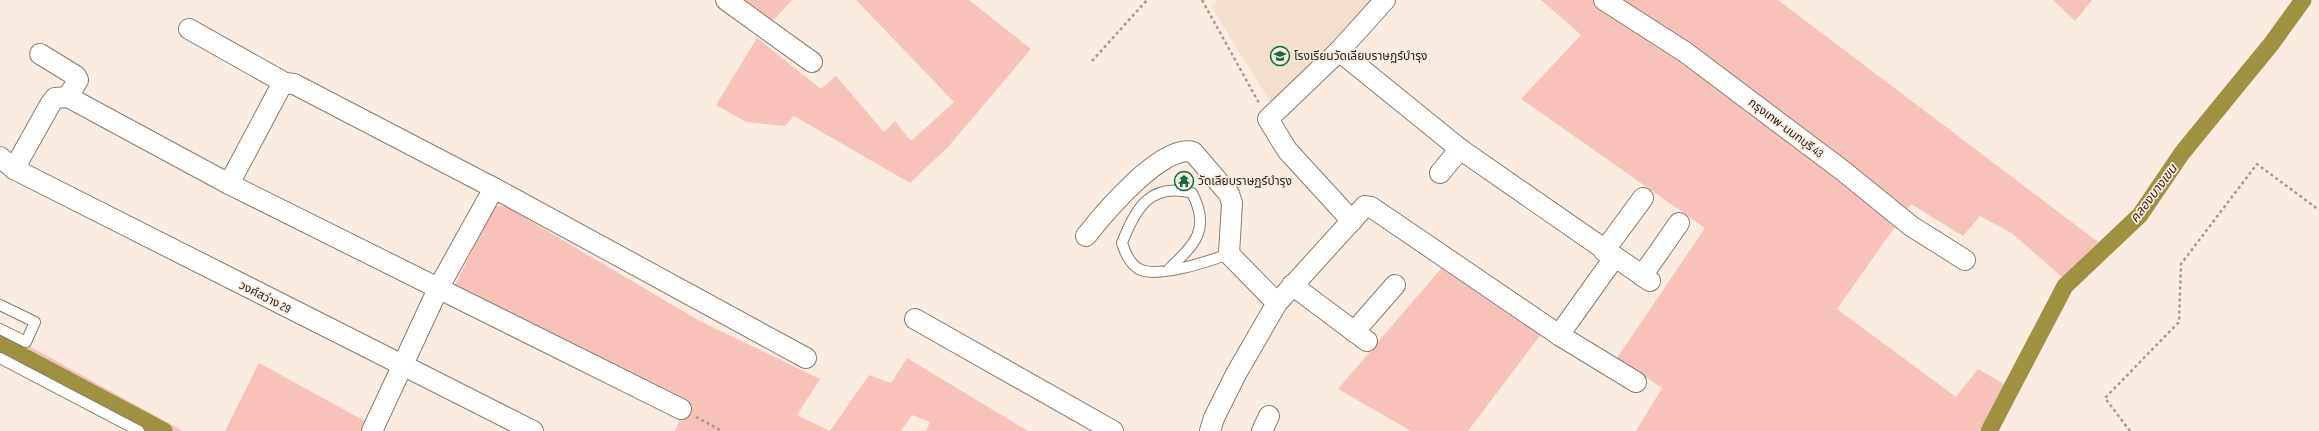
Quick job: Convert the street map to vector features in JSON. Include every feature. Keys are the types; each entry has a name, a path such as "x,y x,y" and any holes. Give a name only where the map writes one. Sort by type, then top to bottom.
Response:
{"street":[{"path":"726,0 812,62"},
{"path":"1352,221 1287,150 1268,119 1339,51 1385,0"},
{"name":"กรุงเทพ-นนทบุรี 43","path":"1604,0 1685,52 1842,170 1911,226 1965,260"},
{"path":"189,29 285,83 294,84 494,188 806,358"},
{"path":"1339,51 1460,149 1535,200 1609,255 1646,279 1679,223"},
{"path":"40,54 76,76 78,80 68,97"},
{"path":"229,184 280,88 285,83"},
{"path":"7,163 55,98 68,97 229,184 439,287 681,409"},
{"path":"1440,173 1460,149"},
{"path":"1086,236 1129,187 1168,157 1179,151 1187,150 1193,152 1229,194 1232,214 1228,254 1277,303"},
{"name":"วงศ์สว่าง 29","path":"7,163 402,367 533,431"},
{"path":"372,431 439,287 494,188"},
{"path":"1559,335 1643,198"},
{"path":"1210,431 1214,418 1236,374 1277,303 1365,206 1371,207 1559,335 1636,382"},
{"path":"1292,285 1361,336 1394,285"},
{"path":"915,319 1113,431"}],"lane":[{"path":"1169,269 1193,247 1200,229 1200,212 1192,193 1175,189 1149,198 1140,207 1129,224 1122,243 1125,253 1138,268 1149,272 1197,266 1228,254"},
{"path":"0,305 35,322 26,342 1,332"},
{"path":"0,358 139,431"}],"path":[{"path":"1092,61 1147,0"},
{"path":"1202,0 1268,119"},
{"path":"2130,431 2105,398 2179,322 2181,264 2257,164 2319,210"},
{"path":"681,409 722,431"}],"shaded area":[{"path":"739,0 792,0 770,24"},
{"path":"856,0 969,0 1031,49 948,147 910,183 794,116 785,126 746,122 716,105 757,38 821,89 836,76 884,132 895,121 911,141 954,102"},
{"name":"โรงเรียนวัดเลียบราษฏร์บำรุง","path":"1217,0 1372,0 1272,105 1211,6"},
{"path":"1541,0 1778,0 2098,242 2063,278 2013,234 1980,216 1963,236 1911,204 1837,309 1956,397 1978,369 2004,384 1979,431 1636,431 1662,388 1617,358 1705,228 1521,99 1581,35"},
{"path":"2053,0 2092,0 2075,21"},
{"path":"494,206 505,206 698,320 820,379 797,415 830,431 675,431 686,406 455,285"},
{"path":"1444,265 1542,333 1468,431 1411,431 1338,389"},
{"path":"0,330 183,431 147,431 0,353"},
{"path":"907,358 1028,431 926,431 930,422 912,415 901,431 830,431 869,375 891,383"},
{"path":"259,363 365,421 361,431 225,431"}],"waterway":[{"name":"คลองบางเขน","path":"1989,431 2065,286 2140,215 2182,153 2272,43 2303,0"},
{"path":"0,344 164,431"}],"place":[{"name":"โรงเรียนวัดเลียบราษฏร์บำรุง","path":"1280,56"},
{"name":"วัดเลียบราษฏร์บำรุง","path":"1184,181"}]}
